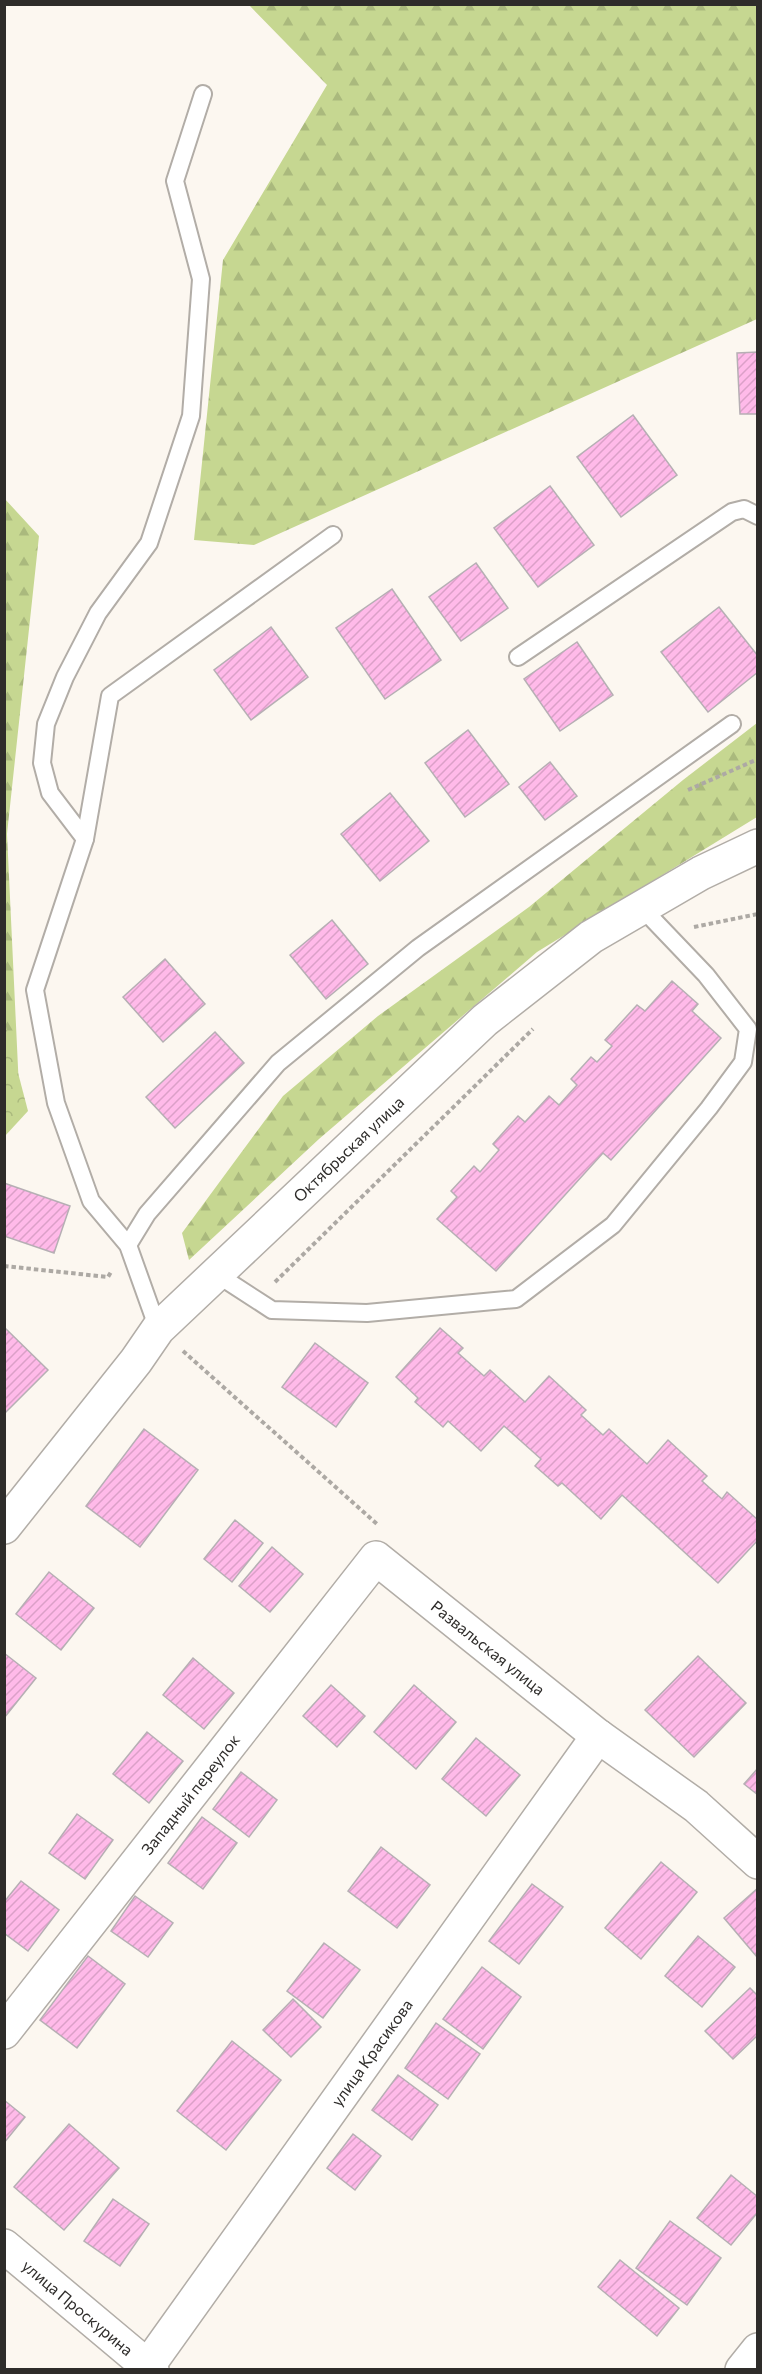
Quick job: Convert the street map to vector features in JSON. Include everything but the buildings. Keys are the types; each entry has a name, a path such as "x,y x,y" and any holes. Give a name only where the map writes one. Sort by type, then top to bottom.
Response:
{"street":[{"name":"Октябрьская улица","path":"4,1527 136,1361 158,1329 485,1020 591,938 701,873 758,846"},
{"name":"Развальская улица","path":"376,1558 598,1736 696,1806 758,1862"},
{"name":"Западный переулок","path":"4,2032 376,1558"},
{"name":"улица Красикова","path":"148,2368 598,1736"},
{"name":"улица Проскурина","path":"4,2246 148,2368"},
{"path":"742,2370 758,2350"}],"lane":[{"path":"85,838 50,792 42,763 46,724 65,677 98,613 149,543 191,416 201,279 175,181 203,94"},
{"path":"518,657 732,512 744,509 758,516"},
{"path":"158,1329 128,1245 92,1201 56,1103 35,990 59,923 85,838 110,696 333,535"},
{"path":"128,1245 147,1214 278,1063 418,948 732,724"},
{"path":"216,1273 272,1310 367,1313 516,1299 613,1225 709,1108 743,1062 748,1029 706,975 642,908"}],"path":[{"path":"667,932 758,914"},
{"path":"258,1300 538,1024"},
{"path":"4,1266 108,1278 128,1245"},
{"path":"158,1329 381,1528 376,1558"}],"green space":[{"path":"249,5 757,5 757,319 254,545 194,540 223,260 327,85"},
{"path":"4,498 39,536 7,834 20,1110 4,1123"},
{"path":"757,723 757,817 537,952 319,1139 189,1260 182,1233 283,1096 378,1016 529,907 683,780"},
{"path":"5,1023 28,1111 4,1136"}]}
